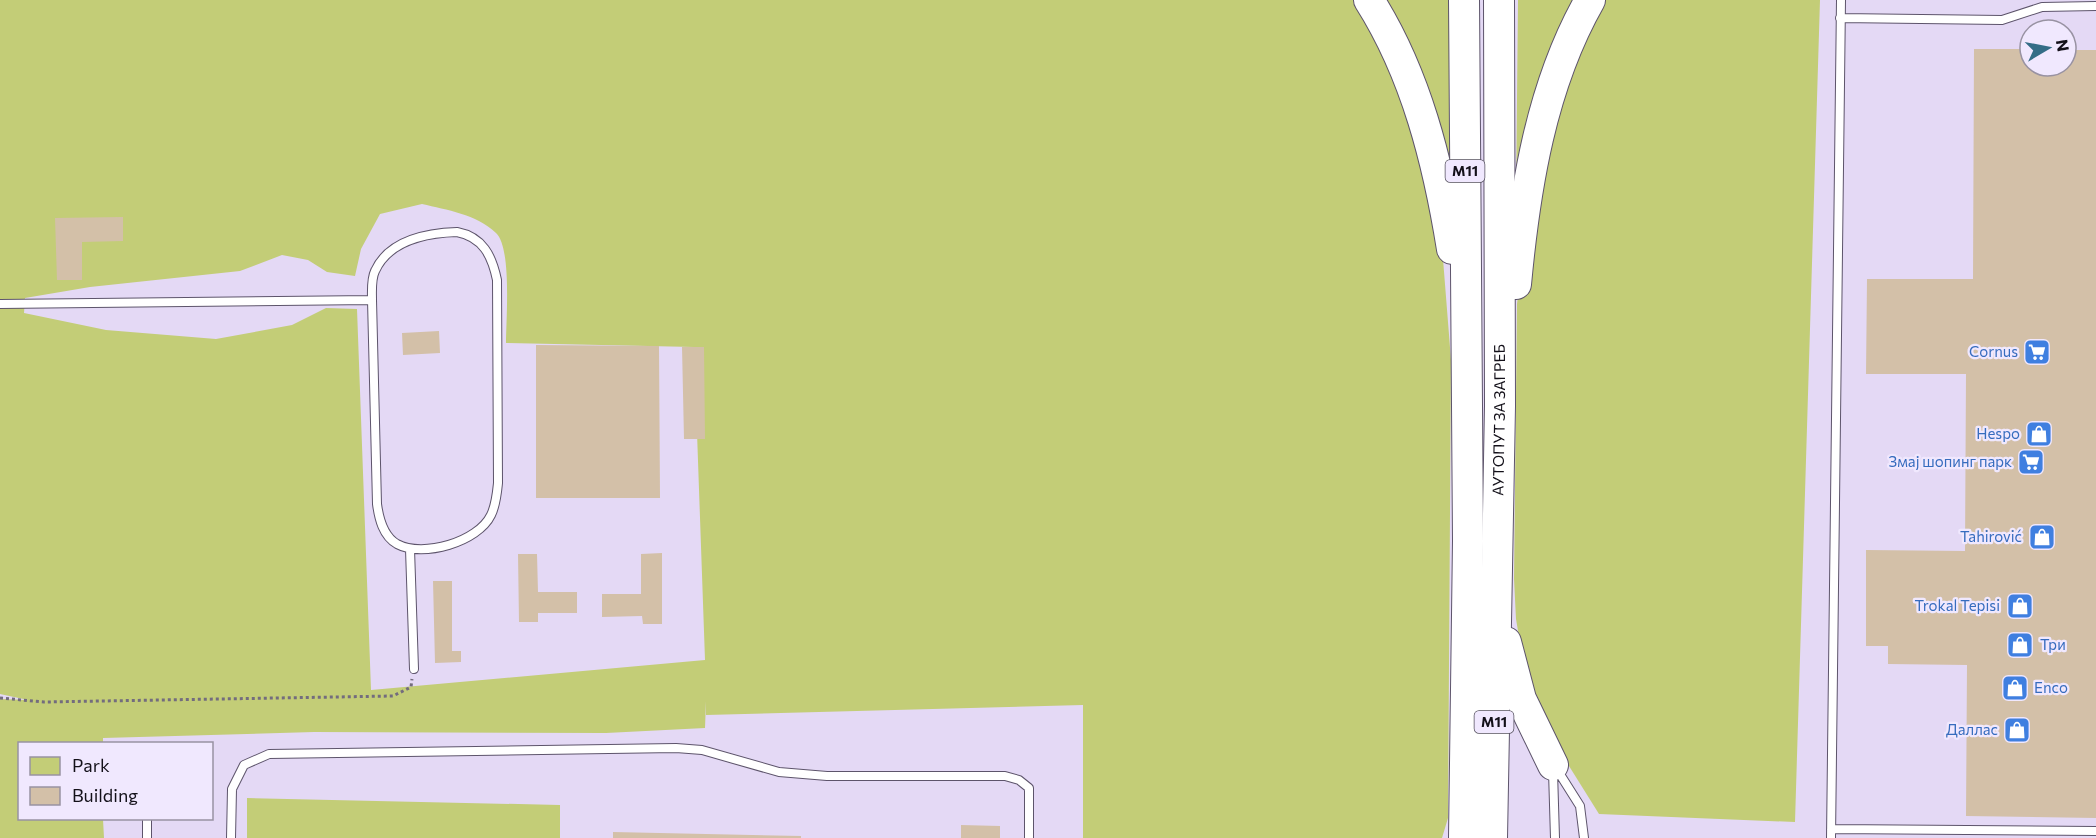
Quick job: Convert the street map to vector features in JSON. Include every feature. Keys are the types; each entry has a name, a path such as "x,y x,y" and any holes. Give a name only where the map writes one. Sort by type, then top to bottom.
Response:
{"highway":[{"path":"1369,0 1391,34 1407,72 1432,155 1448,223 1467,343"},
{"name":"АУТОПУТ ЗА ЗАГРЕБ","path":"1464,0 1467,343 1464,838"},
{"name":"АУТОПУТ ЗА ЗАГРЕБ","path":"1492,838 1500,406 1498,0"},
{"path":"1500,406 1511,334 1521,234 1535,150 1566,52 1590,0"},
{"path":"1496,605 1521,699 1553,765"},
{"path":"1447,838 1453,806 1466,761"}],"lane":[{"path":"1841,0 1831,833 2096,831"},
{"path":"1840,18 2002,20 2042,7 2096,6"},
{"path":"457,232 470,235 481,242 489,254 497,280 498,483 491,515 471,537 440,547 410,549 396,543 384,531 377,504 372,300 374,273 383,258 400,244 428,234 457,232"},
{"path":"0,304 372,300"},
{"path":"410,549 414,669"},
{"path":"231,838 232,789 243,765 269,754 676,748 702,750 779,772 827,776 1005,776 1020,780 1029,788 1029,838"},
{"path":"1553,765 1555,838"},
{"path":"1553,765 1580,806 1584,838"},
{"path":"147,820 147,838"}],"path":[{"path":"0,698 44,702 393,696 411,687 414,669"}],"green space":[{"path":"0,0 1360,0 1403,84 1443,259 1451,360 1448,818 1442,838 1083,838 1083,705 706,715 706,701 705,728 606,733 314,732 103,738 103,742 18,742 18,820 103,820 104,838 0,838 0,699 28,700 0,694","holes":["422,204 480,221 496,233 501,241 506,268 506,343 694,347 705,660 371,690 357,309 326,308 292,325 216,339 106,330 24,313 25,298 90,287 240,271 282,255 308,260 327,272 355,276 361,249 380,214"]},
{"path":"1380,0 1449,0 1450,207"},
{"path":"1518,0 1580,0 1516,197"},
{"path":"1599,0 1820,0 1795,822 1599,814 1564,758 1526,679 1516,619 1514,579 1517,304 1538,164"},
{"path":"247,798 560,805 560,838 247,838"}],"building":[{"name":"Змај шопинг парк","path":"1974,49 2018,49 2018,78 2078,78 2078,50 2096,50 2096,818 1966,816 1967,665 1888,664 1888,646 1866,646 1866,550 1965,551 1966,374 1866,374 1867,279 1973,279"},
{"path":"123,217 123,241 82,242 82,280 57,280 55,218"},
{"path":"439,331 440,353 403,355 402,333"},
{"path":"536,345 659,346 660,498 536,498"},
{"path":"682,347 704,347 705,439 684,439"},
{"path":"662,553 662,624 643,624 642,616 602,617 602,594 641,594 641,554"},
{"path":"518,554 537,554 538,592 577,592 577,613 538,613 538,622 519,622"},
{"path":"433,581 452,581 452,651 461,651 461,662 435,663"},
{"path":"961,825 1000,826 1000,838 961,838"},
{"path":"613,832 801,836 801,838 613,838"}],"place":[{"name":"Cornus","path":"2037,352"},
{"name":"Hespo","path":"2039,434"},
{"name":"Змај шопинг парк","path":"2031,462"},
{"name":"Tahirović","path":"2042,537"},
{"name":"Trokal Tepisi","path":"2020,606"},
{"name":"Три","path":"2020,645"},
{"name":"Enco","path":"2015,688"},
{"name":"Даллас","path":"2017,730"}]}
